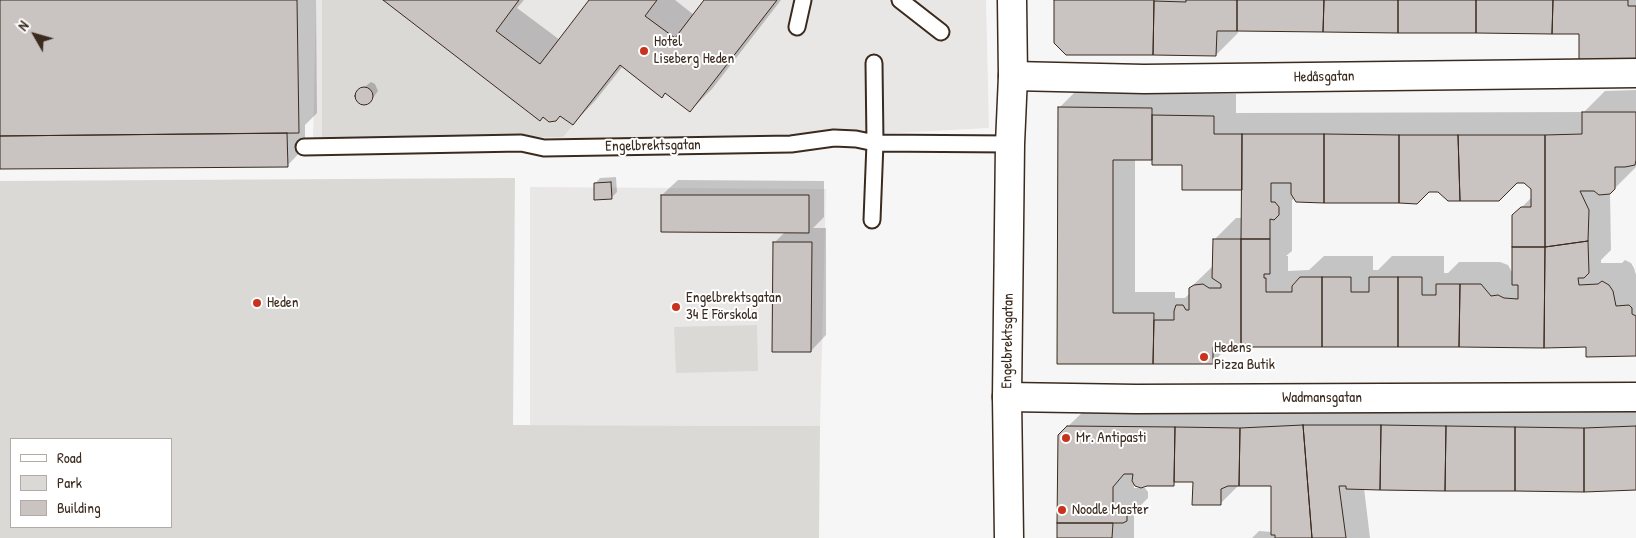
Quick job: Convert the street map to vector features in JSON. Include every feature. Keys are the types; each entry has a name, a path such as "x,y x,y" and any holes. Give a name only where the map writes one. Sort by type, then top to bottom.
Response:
{"street":[{"name":"Engelbrektsgatan","path":"1010,538 1007,398 1010,144 1013,76 1012,0"},
{"name":"Hedåsgatan","path":"1013,76 1144,79 1636,73"},
{"name":"Wadmansgatan","path":"1007,398 1636,397"}],"lane":[{"path":"797,27 803,0"},
{"path":"900,0 941,32"},
{"path":"872,220 875,143 874,63"},
{"name":"Engelbrektsgatan","path":"304,147 521,143 544,148 792,144 834,138 856,139 875,143 1010,144"}],"shaded area":[{"path":"316,0 986,0 989,128 801,138 313,141"},
{"name":"Engelbrektsgatan 34 E Förskola","path":"530,187 826,189 820,426 530,425"}],"green space":[{"path":"322,0 383,0 540,121 543,117 560,116 573,125 563,137 322,138"},
{"name":"Heden","path":"515,178 513,425 820,426 819,538 0,538 0,181"},
{"path":"757,325 758,371 676,373 674,327"}],"building":[{"path":"0,0 297,0 299,133 0,136"},
{"name":"Hotel Liseberg Heden","path":"383,0 519,0 496,31 540,64 589,0 657,0 645,16 675,38 704,0 777,0 690,112 665,93 662,98 620,65 573,125 560,116 556,121 549,122 543,117 540,121"},
{"path":"1054,0 1154,0 1153,55 1066,55 1054,43"},
{"path":"1186,0 1237,0 1237,31 1217,31 1216,56 1153,55 1154,1 1186,2"},
{"path":"1237,0 1324,0 1323,32 1237,31"},
{"path":"1324,0 1398,0 1398,33 1323,32"},
{"path":"1398,0 1476,0 1476,33 1398,33"},
{"path":"1476,0 1553,0 1552,34 1476,33"},
{"path":"1553,0 1628,0 1628,6 1636,6 1636,59 1579,60 1579,34 1552,34"},
{"path":"364,87 370,90 373,96 370,102 364,105 358,102 355,96 358,90"},
{"path":"1058,107 1152,108 1152,160 1113,160 1113,313 1154,313 1153,364 1057,364"},
{"path":"1582,112 1636,112 1635,165 1615,167 1615,189 1610,194 1599,195 1594,191 1580,191 1589,210 1588,241 1545,247 1545,135 1582,134"},
{"path":"1152,115 1214,116 1214,134 1242,134 1242,190 1182,190 1182,165 1152,165"},
{"path":"287,133 288,167 0,169 0,136"},
{"path":"1242,134 1324,134 1324,203 1296,202 1291,194 1291,183 1271,183 1271,202 1275,202 1279,207 1279,215 1274,220 1270,219 1270,239 1241,239"},
{"path":"1324,134 1399,135 1399,203 1324,203"},
{"path":"1399,135 1458,135 1460,201 1448,201 1438,192 1429,192 1417,204 1399,203"},
{"path":"1458,135 1545,135 1545,247 1512,247 1512,215 1521,207 1531,207 1531,189 1524,183 1517,183 1499,201 1460,201"},
{"path":"611,182 612,199 594,200 594,183"},
{"path":"661,195 809,195 809,233 661,232"},
{"path":"1213,239 1241,239 1241,347 1213,347 1213,364 1153,364 1154,320 1174,320 1176,305 1183,305 1186,310 1189,310 1189,288 1194,285 1203,284 1209,288 1221,288 1221,284 1212,278"},
{"path":"1241,239 1270,239 1270,274 1264,274 1264,278 1266,278 1266,292 1292,292 1292,286 1300,277 1322,277 1322,347 1241,347"},
{"path":"1588,241 1589,273 1584,278 1578,278 1579,285 1598,284 1602,281 1609,285 1613,291 1616,306 1629,305 1632,308 1632,314 1636,316 1636,356 1586,357 1586,347 1544,348 1545,247"},
{"path":"773,242 812,242 811,352 772,352"},
{"path":"1512,247 1545,247 1544,348 1459,347 1460,284 1481,284 1491,296 1498,295 1504,298 1518,299 1518,285 1512,285"},
{"path":"1322,277 1351,277 1351,292 1369,292 1369,277 1398,277 1398,347 1322,347"},
{"path":"1398,277 1422,277 1422,295 1436,295 1436,284 1460,284 1459,347 1398,347"},
{"path":"1303,425 1312,538 1275,538 1275,535 1271,535 1271,486 1239,486 1240,428"},
{"path":"1303,425 1381,425 1380,490 1346,489 1346,486 1339,486 1346,538 1312,538"},
{"path":"1381,425 1446,426 1445,491 1380,490"},
{"path":"1067,426 1175,427 1174,486 1147,486 1141,488 1135,486 1132,481 1133,474 1124,474 1113,487 1113,510 1123,510 1127,515 1127,521 1123,523 1057,523 1058,435"},
{"path":"1446,426 1515,427 1515,491 1445,491"},
{"path":"1636,426 1636,490 1584,492 1584,428"},
{"path":"1175,427 1240,428 1239,486 1228,486 1221,489 1221,505 1192,505 1193,482 1174,482"},
{"path":"1515,427 1584,428 1584,492 1515,491"},
{"path":"1057,523 1113,523 1112,538 1057,538"}],"place":[{"name":"Hotel Liseberg Heden","path":"644,51"},
{"name":"Heden","path":"257,303"},
{"name":"Engelbrektsgatan 34 E Förskola","path":"676,307"},
{"name":"Hedens Pizza Butik","path":"1204,357"},
{"name":"Mr. Antipasti","path":"1066,438"},
{"name":"Noodle Master","path":"1062,510"}]}
